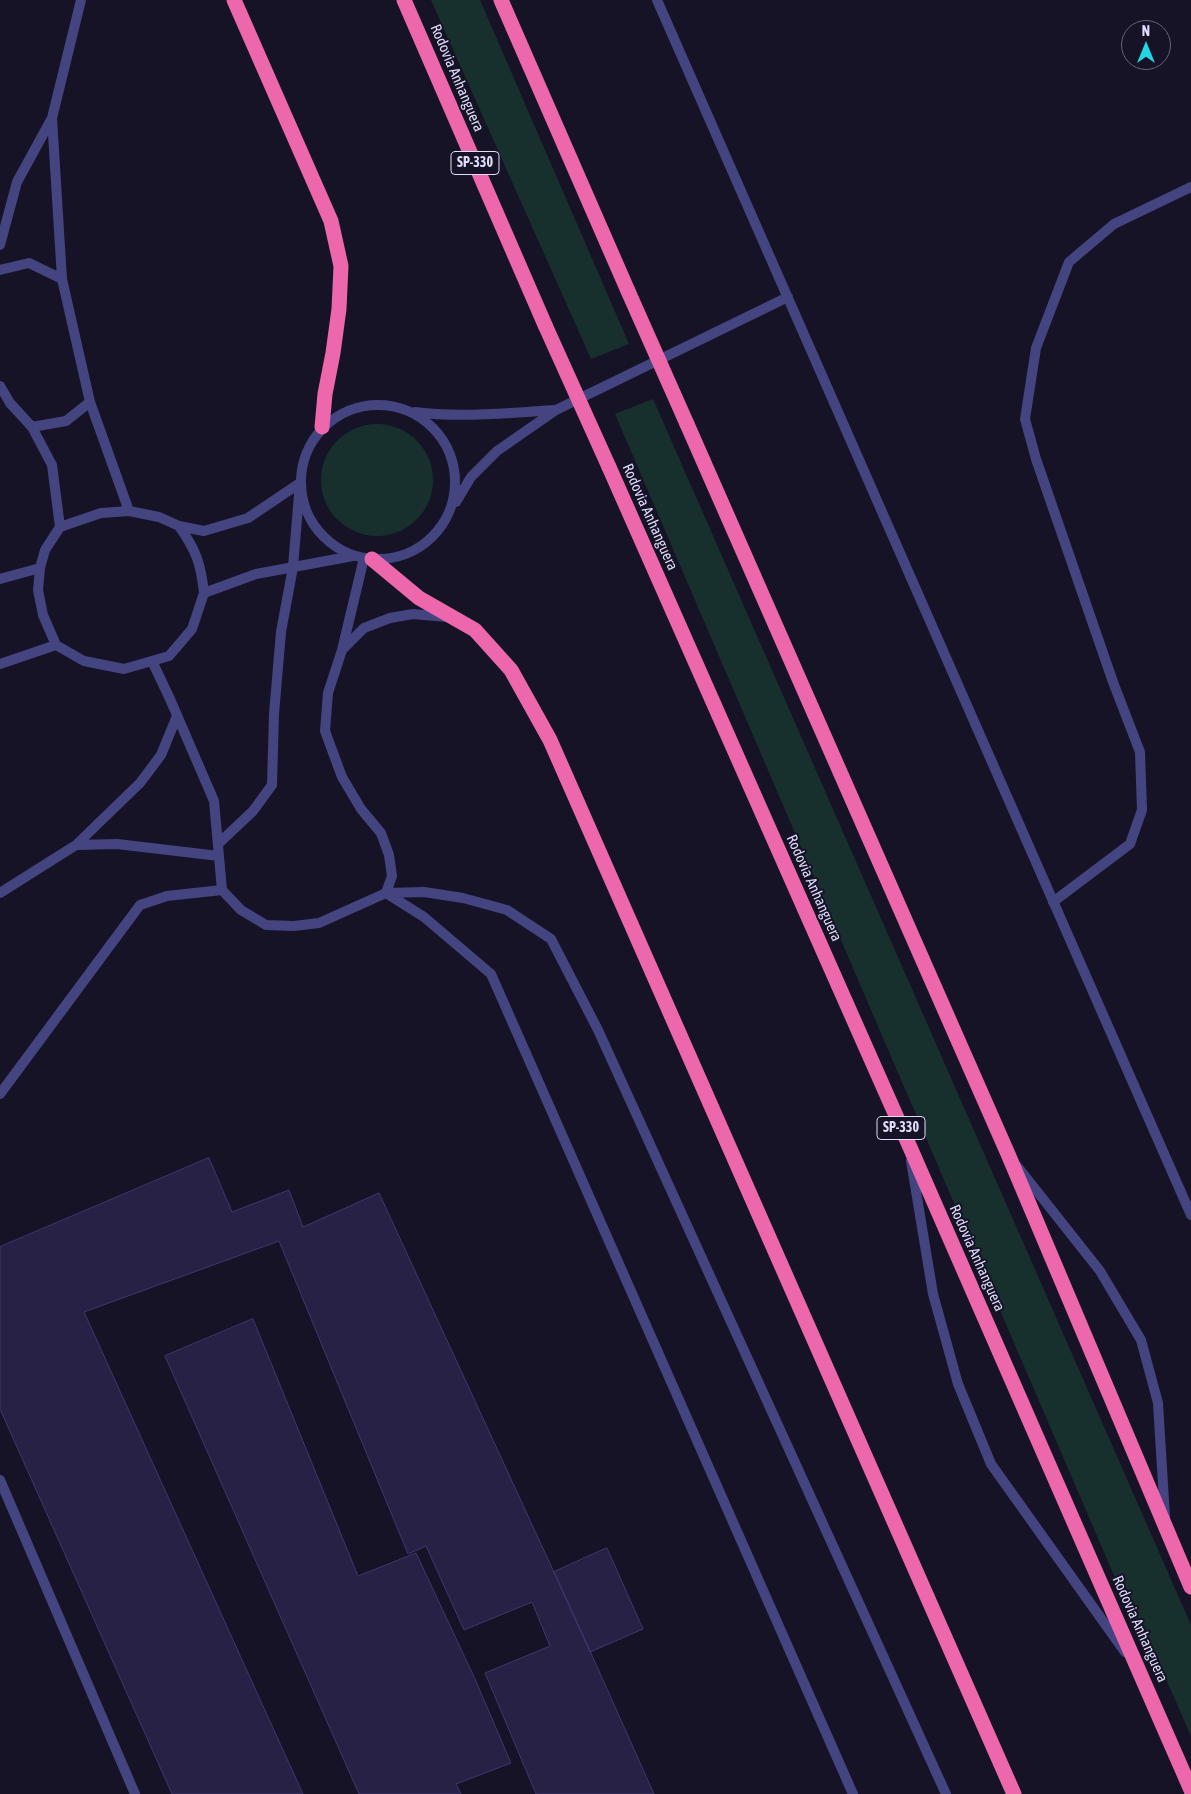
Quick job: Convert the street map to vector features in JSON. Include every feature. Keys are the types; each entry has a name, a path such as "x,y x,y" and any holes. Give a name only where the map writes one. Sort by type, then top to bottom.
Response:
{"highway":[{"path":"234,0 331,221 341,266 339,309 333,353 324,394 322,427"},
{"name":"Rodovia Anhanguera","path":"404,0 545,325 909,1145 1191,1790"},
{"path":"501,0 1008,1154 1191,1587"},
{"path":"368,558 419,598 476,630 511,670 550,740 1014,1794"}],"street":[{"path":"0,245 17,182 52,118 81,0"},
{"path":"657,0 1191,1215"},
{"path":"52,118 62,279 90,402 129,511"},
{"path":"1053,902 1130,844 1142,810 1140,752 1113,682 1036,459 1025,419 1036,348 1069,262 1114,224 1191,188"},
{"path":"0,270 29,264 62,279"},
{"path":"204,593 256,574 353,556 396,558 418,548 436,533 471,476 498,450 556,410 788,297"},
{"path":"0,386 10,403 32,426 52,465 60,528"},
{"path":"32,426 66,422 90,402"},
{"path":"218,844 253,811 272,785 274,714 280,632 293,567 302,463 310,444 322,427 341,413 364,405 388,405 411,411 442,415 481,415 556,410"},
{"path":"411,411 431,424 446,443 454,466 455,490 449,513"},
{"path":"179,526 192,545 201,569 204,593 192,629 169,656 124,669 84,660 56,645 43,615 38,590 40,568 45,550 60,528 101,513 129,511 159,517 179,526 204,530 248,518 300,483"},
{"path":"300,483 304,507 314,528 332,544 353,556"},
{"path":"368,558 328,693 325,731 342,777 361,809 381,833 390,855 392,876 386,894"},
{"path":"0,579 40,568"},
{"path":"342,650 364,628 390,618 413,614 454,618"},
{"path":"0,664 56,645"},
{"path":"152,661 214,801 222,890 241,910 266,925 294,926 319,923 386,894 424,892 463,898 506,910 551,939 598,1030 946,1794"},
{"path":"0,893 76,844 140,783 161,755 177,716"},
{"path":"76,844 117,844 219,856"},
{"path":"0,1094 140,905 167,896 222,890"},
{"path":"386,894 424,917 491,974 853,1794"},
{"path":"909,1145 933,1294 958,1384 991,1464 1140,1671"},
{"path":"1008,1154 1100,1271 1141,1340 1158,1403 1166,1530"},
{"path":"0,1480 135,1794"}],"green space":[{"path":"431,0 480,0 629,344 591,359"},
{"path":"653,399 1191,1625 1191,1736 1152,1647 1140,1636 615,414"},
{"path":"377,424 398,428 417,440 429,459 433,480 429,501 417,520 398,532 377,536 356,532 337,520 325,501 321,480 325,459 337,440 356,428"}],"building":[{"path":"209,1158 232,1212 289,1190 303,1227 379,1193 582,1633 654,1794 536,1794 485,1673 550,1646 532,1602 464,1630 426,1546 408,1554 279,1241 84,1312 303,1794 172,1794 0,1409 0,1247"},
{"path":"253,1319 358,1576 416,1553 475,1679 511,1763 456,1784 461,1794 359,1794 165,1356"},
{"path":"607,1548 643,1629 590,1652 554,1572"}]}
